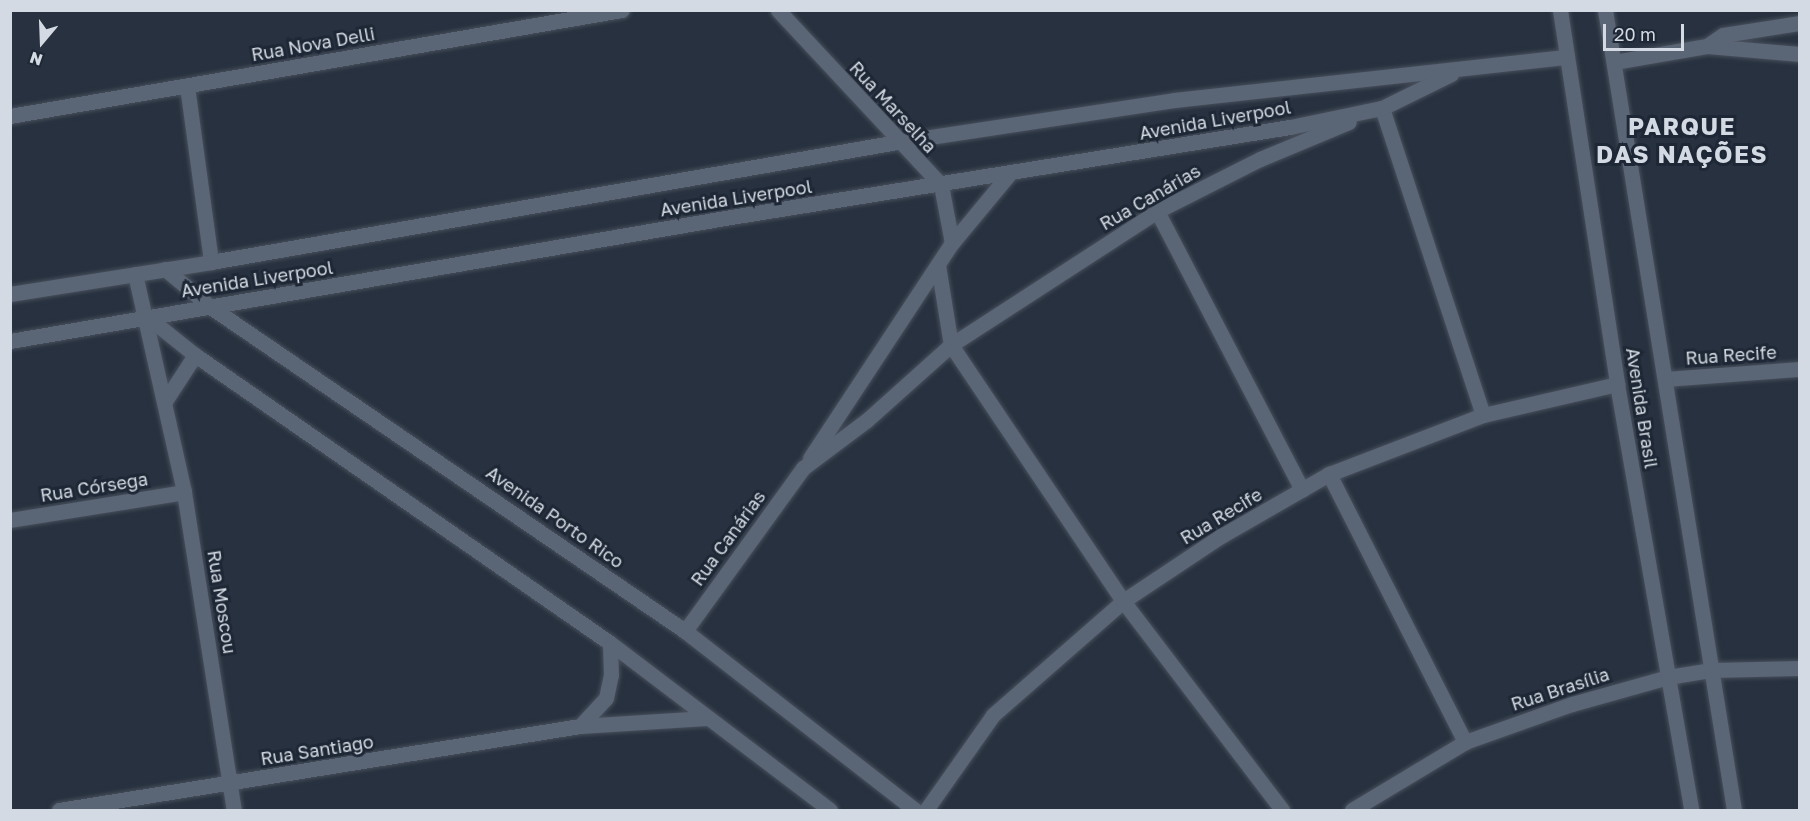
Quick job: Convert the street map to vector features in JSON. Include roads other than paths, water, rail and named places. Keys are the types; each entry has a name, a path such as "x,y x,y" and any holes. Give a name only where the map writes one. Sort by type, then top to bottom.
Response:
{"street":[{"name":"Rua Nova Delli","path":"10,116 622,10"},
{"name":"Rua Marselha","path":"778,10 897,142 941,185"},
{"name":"Avenida Brasil","path":"1560,10 1617,384 1691,810"},
{"name":"Avenida Brasil","path":"1605,10 1734,810"},
{"path":"1707,46 1723,35 1800,23"},
{"path":"1614,62 1707,46 1800,54"},
{"name":"Avenida Liverpool","path":"10,294 211,262 897,142 1174,100 1568,57"},
{"name":"Avenida Liverpool","path":"10,341 146,315 212,308 1382,108 1459,70"},
{"path":"187,86 211,262"},
{"path":"1382,108 1483,415"},
{"name":"Rua Canárias","path":"803,468 867,420 951,345 1157,211 1260,159 1382,108"},
{"name":"Rua Canárias","path":"685,631 803,468 952,243 1010,173"},
{"path":"941,185 952,243"},
{"path":"1157,211 1302,490"},
{"path":"938,265 951,345 1123,601 1282,810"},
{"name":"Avenida Porto Rico","path":"165,269 212,308 685,631 915,810"},
{"name":"Rua Moscou","path":"135,274 184,492 234,810"},
{"path":"146,315 195,355 610,643 830,810"},
{"path":"165,400 195,355"},
{"name":"Rua Recife","path":"1666,380 1800,369"},
{"name":"Rua Recife","path":"926,810 993,715 1123,601 1221,536 1329,474 1483,415 1617,384"},
{"path":"1329,474 1465,742"},
{"name":"Rua Córsega","path":"10,520 184,492"},
{"path":"580,726 606,698 611,675 610,643"},
{"name":"Rua Brasília","path":"1352,810 1465,742 1572,704 1668,677 1711,670 1800,668"},
{"name":"Rua Santiago","path":"59,810 580,726 707,718"}],"district":[{"name":"PARQUE DAS NAÇÕES","path":"1682,140"}]}
